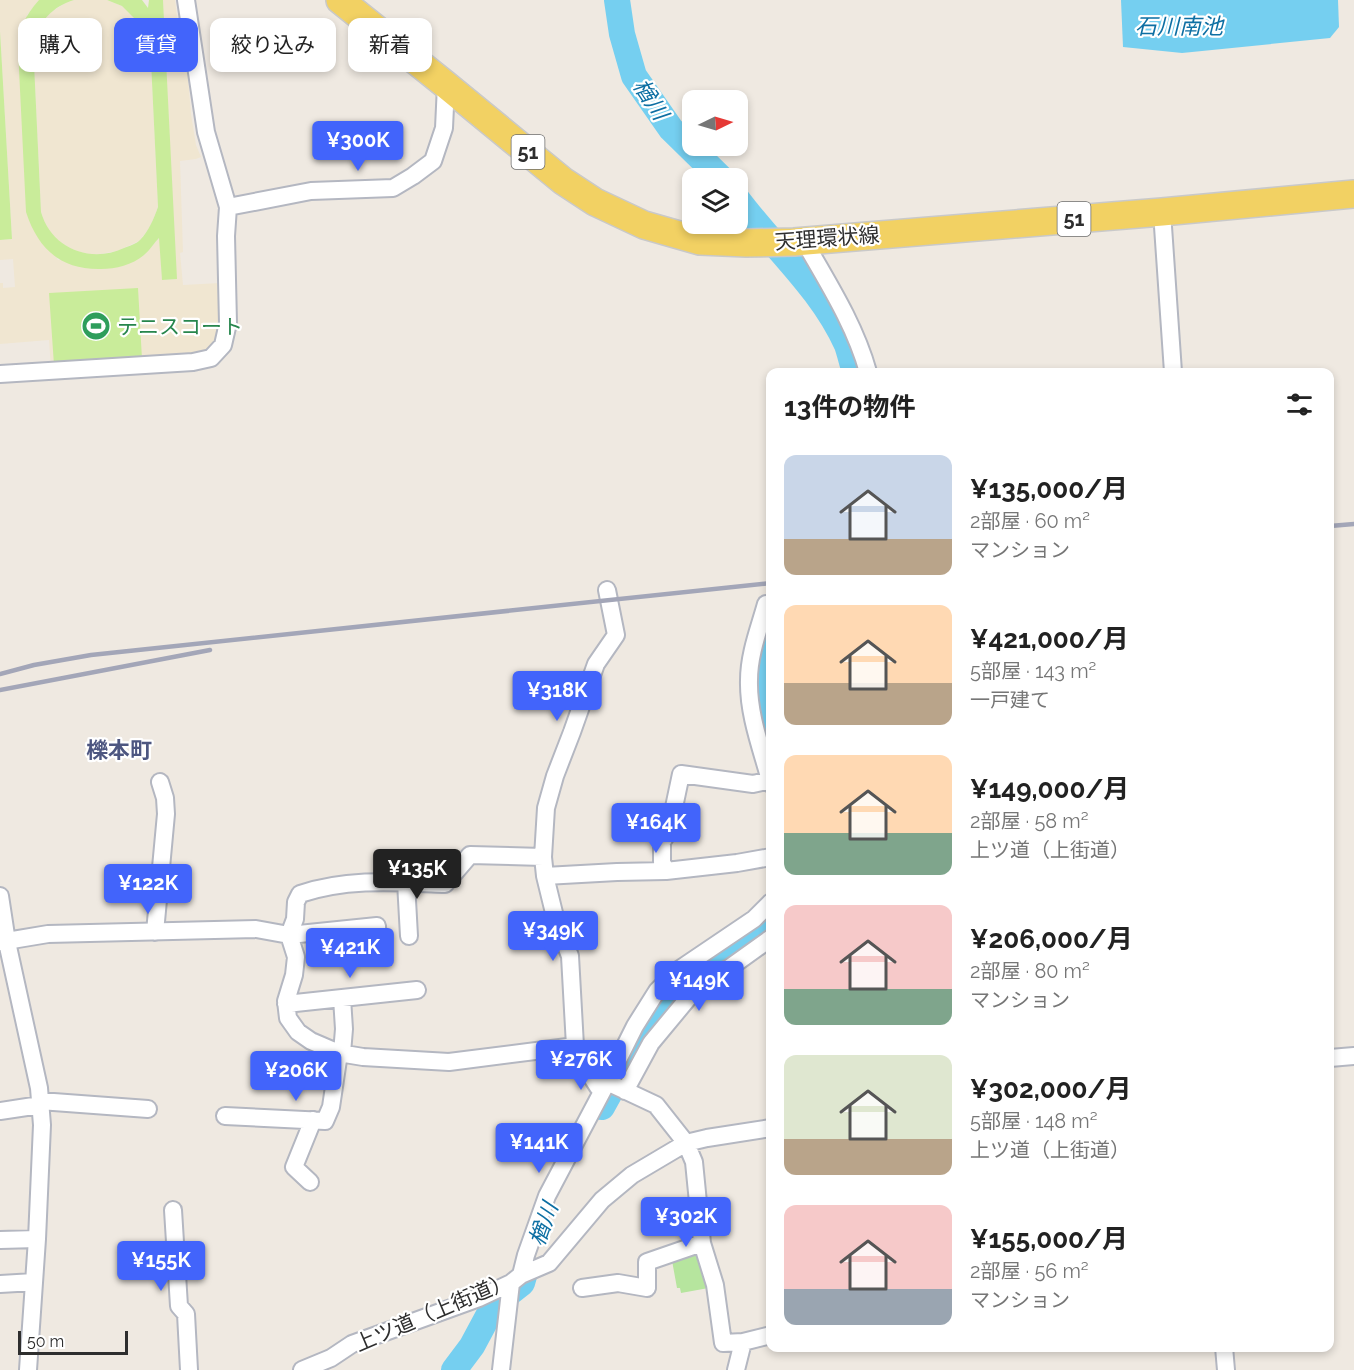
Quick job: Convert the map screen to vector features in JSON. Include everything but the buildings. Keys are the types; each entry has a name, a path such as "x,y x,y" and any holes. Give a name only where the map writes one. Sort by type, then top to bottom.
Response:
{"main road":[{"name":"天理環状線","path":"340,0 563,182 595,202 644,225 700,241 746,243 799,241 1354,194"}],"street":[{"path":"0,374 193,362 211,358 223,345 228,323 226,236 228,207 206,132 186,0"},
{"path":"228,207 310,191 393,188 433,161 444,128 446,85"},
{"path":"1162,212 1173,368"},
{"path":"799,241 833,292 862,350 867,368"},
{"path":"607,590 616,635 596,664 555,776 546,808 543,857 545,876 556,921 570,956 575,1046 598,1087 614,1087 656,1104 686,1143 694,1162 702,1244 715,1285 723,1343 742,1342 766,1336"},
{"path":"766,604 753,649 748,681 752,714 766,763"},
{"path":"666,871 662,862 662,842 669,831 681,774 753,784 766,782"},
{"path":"155,932 166,814 165,798 160,782"},
{"path":"543,857 470,855 445,884 380,881 318,888 300,894 289,935 297,957 286,1004 288,1018 298,1032 311,1041 341,1053 363,1057 449,1062 575,1046"},
{"path":"545,876 666,871 766,858"},
{"path":"406,882 409,936"},
{"path":"0,896 4,942 39,1088 42,1125 28,1370"},
{"path":"614,1087 635,1026 657,991 677,971 754,919 766,907"},
{"path":"4,942 48,934 256,929 289,935 376,926 378,946"},
{"path":"501,1370 516,1279 547,1196 614,1087 690,996 766,942"},
{"path":"286,1004 417,990"},
{"path":"225,1116 325,1121 331,1107 341,1053 344,1029 342,998"},
{"path":"1334,1058 1354,1056"},
{"path":"0,1111 40,1103 148,1109"},
{"path":"310,1182 294,1167 313,1120"},
{"name":"上ツ道（上街道）","path":"302,1370 331,1358 352,1344 479,1298 549,1263 602,1200 632,1175 686,1143 766,1129"},
{"path":"173,1210 179,1306 186,1314 189,1370"},
{"path":"0,1240 37,1239"},
{"path":"582,1288 618,1283 647,1287 647,1262 702,1244"},
{"path":"0,1284 34,1282"},
{"path":"736,1370 742,1342"},
{"path":"1224,1352 1226,1370"}],"shaded area":[{"path":"0,0 39,0 27,18 18,18 18,72 27,72 26,212 58,260 144,255 160,237 162,280 176,279 166,72 188,72 191,114 196,145 201,157 180,161 183,252 180,253 183,285 220,283 222,290 219,328 213,345 203,353 51,368 49,340 0,344 0,283 3,283 3,288 15,287 13,259 0,260 0,240 12,239"},
{"path":"107,0 122,6 134,18 114,18 114,72 151,72 158,207 150,227 139,241 117,251 94,255 78,252 61,243 50,232 41,212 34,72 102,72 102,18 46,18 67,2"},
{"path":"163,0 175,0 177,18 164,18"}],"green space":[{"path":"39,0 74,0 60,6 46,18 26,18"},
{"path":"107,0 142,0 148,8 149,0 163,0 164,18 134,18 122,6"},
{"path":"0,31 12,239 0,240"},
{"path":"19,72 34,72 41,212 46,225 53,235 74,250 98,254 111,253 138,241 149,229 158,207 151,72 167,72 177,279 162,280 159,238 144,255 124,266 101,269 74,266 53,255 44,247 26,212"},
{"name":"テニスコート","path":"138,288 142,359 54,365 49,293"},
{"path":"701,1246 714,1287 681,1293 680,1288 677,1288 671,1255"}],"water":[{"name":"石川南池","path":"1121,0 1338,0 1339,27 1330,38 1182,53 1123,47"}],"waterway":[{"name":"楢川","path":"617,0 622,34 634,76 671,129 711,168"},
{"name":"楢川","path":"748,213 824,305 847,345 854,368"},
{"name":"楢川","path":"766,648 762,670 766,714"},
{"name":"楢川","path":"602,1107 654,1013 672,988 702,964 760,930 766,924"},
{"name":"楢川","path":"454,1370 472,1346 494,1305 522,1283 524,1276"}],"railway":[{"path":"1334,526 1354,524"},
{"path":"0,674 34,665 91,655 766,584"},
{"path":"0,690 210,650"}],"place":[{"name":"テニスコート","path":"96,326"}],"district":[{"name":"櫟本町","path":"119,750"}]}
